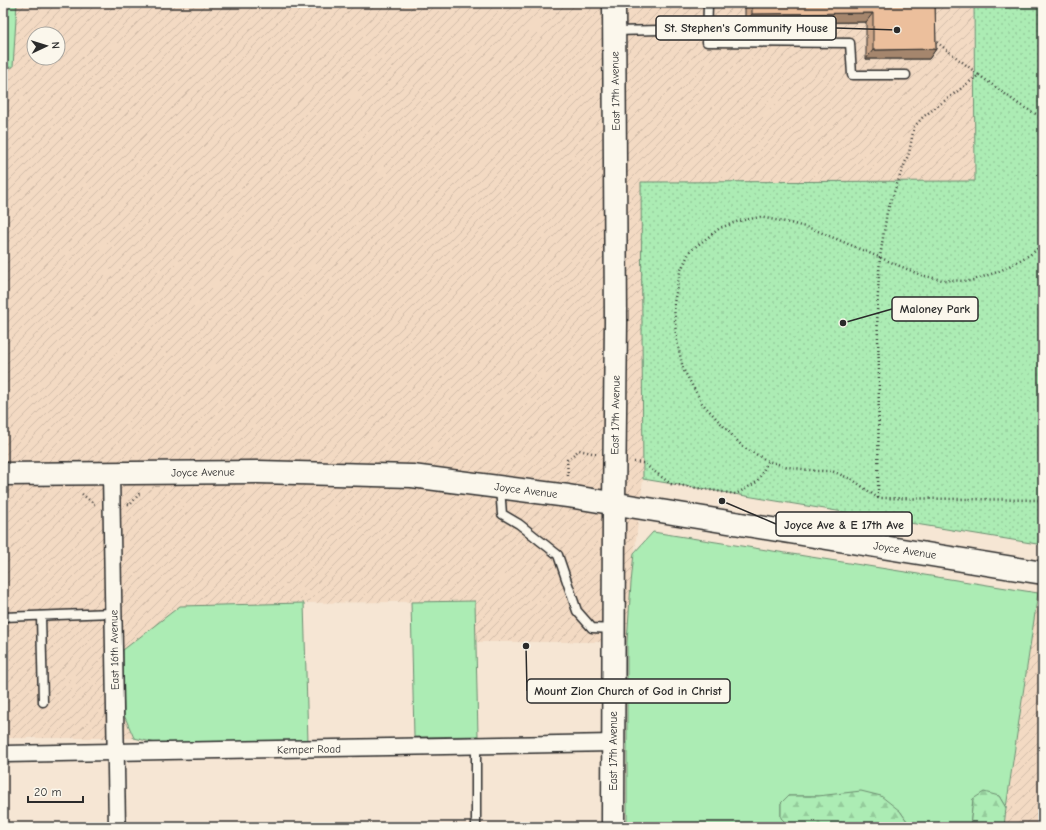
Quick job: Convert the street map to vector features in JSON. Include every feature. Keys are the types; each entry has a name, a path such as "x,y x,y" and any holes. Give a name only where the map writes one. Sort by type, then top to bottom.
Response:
{"street":[{"name":"East 17th Avenue","path":"613,827 616,322 614,3"},
{"name":"Joyce Avenue","path":"3,474 258,472 412,476 614,503 1043,573"},
{"name":"East 16th Avenue","path":"111,474 117,827"},
{"name":"Kemper Road","path":"5,754 613,744"}],"lane":[{"path":"708,3 708,42 850,43 852,75 906,75"},
{"path":"614,30 707,29"},
{"path":"500,487 502,514 519,524 558,555 577,611 592,628 614,629"},
{"path":"3,617 113,613"},
{"path":"41,616 43,702"},
{"path":"476,746 476,827"}],"path":[{"path":"929,36 1020,105 1043,118"},
{"path":"878,498 879,367 877,311 880,257 887,212 909,153 914,127 923,117 979,75"},
{"path":"1043,243 1033,253 1000,271 971,281 942,280 921,275 813,229 760,217 739,220 720,228 690,251 680,272 674,303 676,336 683,369 702,403 743,447 768,461 788,467 817,471 832,471 853,480 878,498 1043,501"}],"shaded area":[{"path":"17,3 990,3 990,5 973,5 975,181 641,182 643,479 631,583 627,642 476,642 475,601 180,606 124,715 134,738 3,738 3,68 13,67"},
{"path":"1043,555 1043,827 1004,827 1038,593"}],"green space":[{"path":"3,3 17,3 13,67 3,68"},
{"path":"974,3 1043,3 1043,545 643,479 641,182 975,181"},
{"path":"653,532 1038,593 1006,808 999,796 973,799 970,827 911,827 900,811 818,796 788,796 781,803 781,817 790,827 627,827 627,642 631,583 634,553"},
{"path":"475,601 478,736 414,737 411,602"},
{"path":"304,603 308,742 165,745 134,738 124,715 123,650 180,606"},
{"path":"861,791 881,796 900,811 911,827 790,827 781,818 781,803 788,796 818,796"},
{"path":"984,792 999,796 1006,808 1004,827 970,827 973,799"}],"building":[{"path":"752,3 935,3 936,49 873,50 873,13 752,14"}],"place":[{"name":"St. Stephen's Community House","path":"897,30"},
{"name":"Maloney Park","path":"843,323"},
{"name":"Joyce Ave & E 17th Ave","path":"722,501"},
{"name":"Mount Zion Church of God in Christ","path":"526,646"}]}
